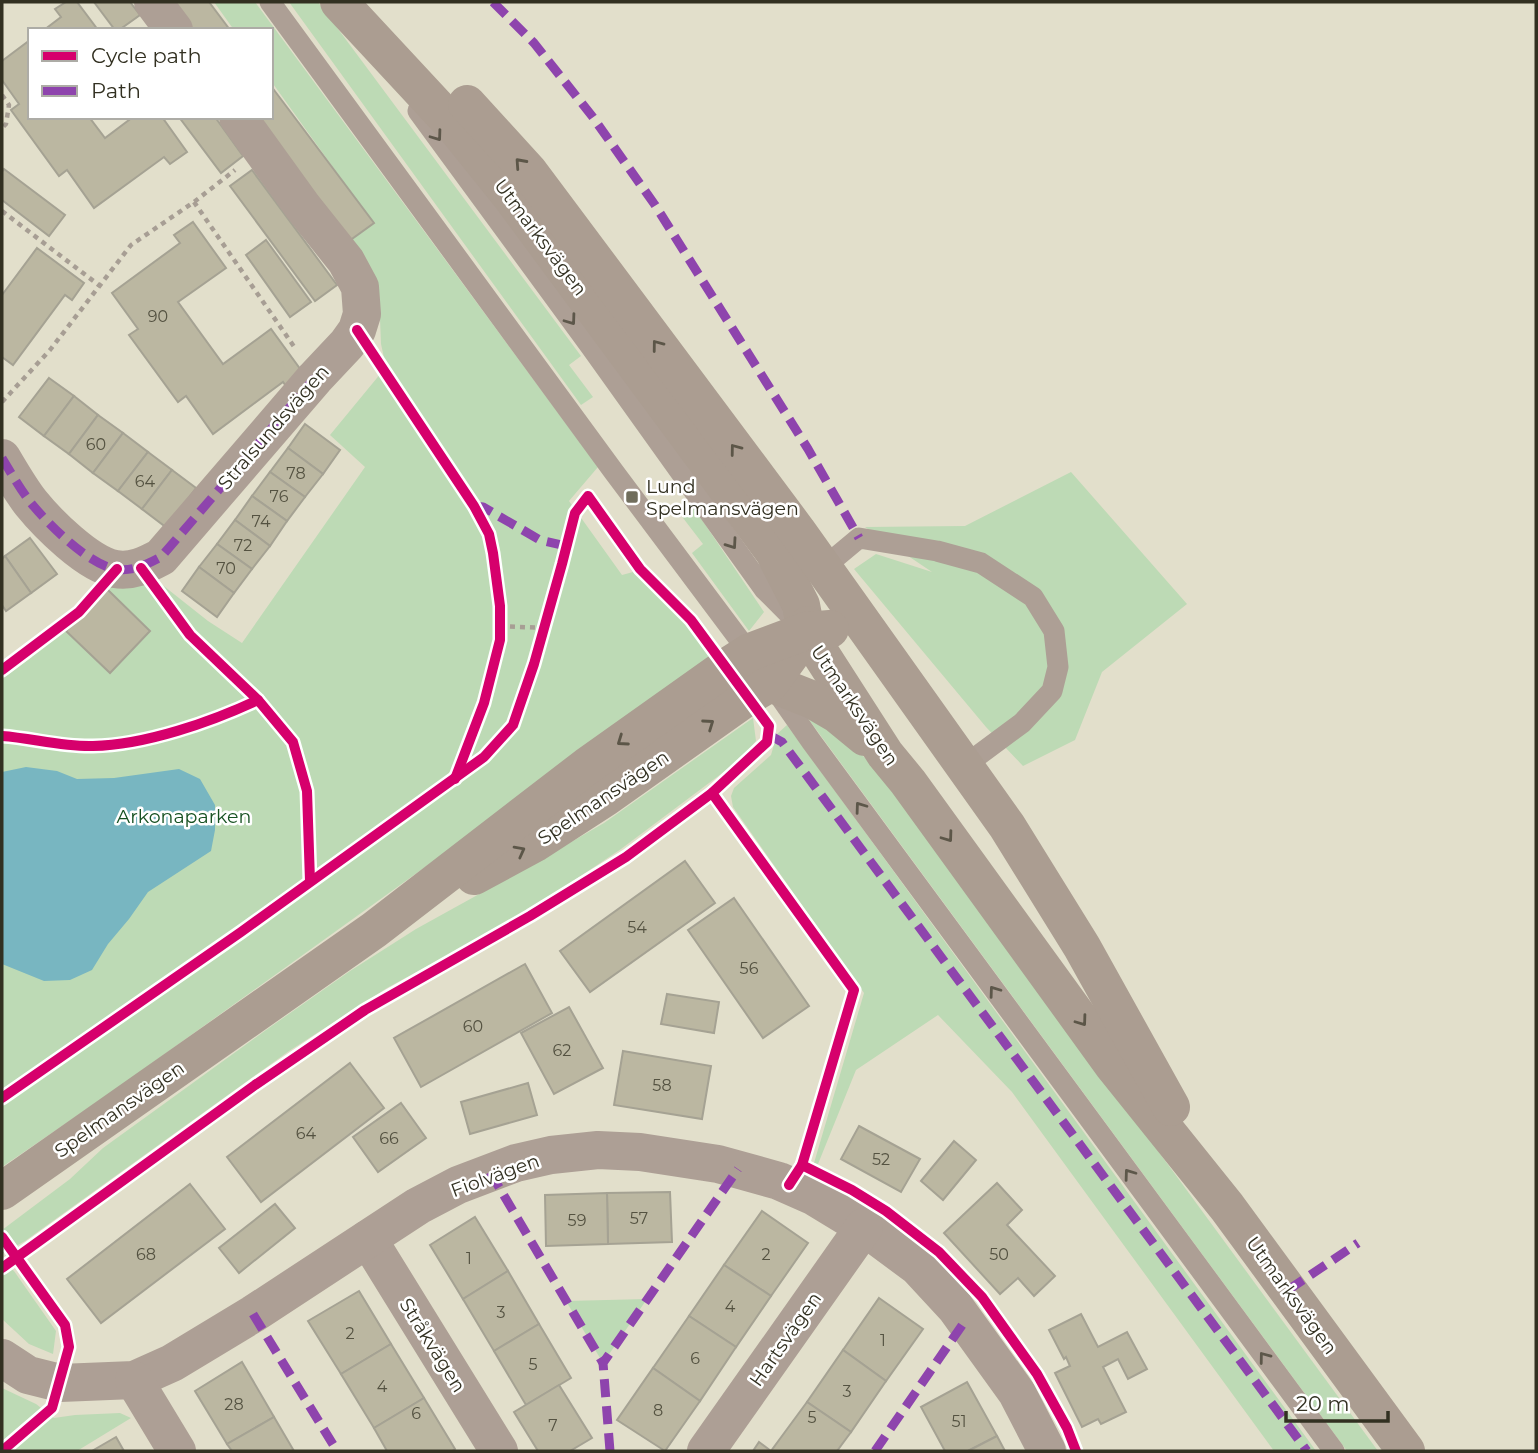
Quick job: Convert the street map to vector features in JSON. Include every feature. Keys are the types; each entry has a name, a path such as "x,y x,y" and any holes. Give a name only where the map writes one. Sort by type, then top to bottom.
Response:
{"main road":[{"name":"Utmarksvägen","path":"339,2 457,129 510,195 774,552 801,605 806,631 886,754 1113,1065 1227,1207 1406,1451"},
{"name":"Utmarksvägen","path":"373,2 529,172 823,568 964,766 1007,827 1082,947 1227,1207"},
{"name":"Spelmansvägen","path":"374,930 535,843 770,683 806,631 816,607 823,568"},
{"name":"Spelmansvägen","path":"2,1191 374,930 587,766 750,652 806,631"},
{"path":"806,631 837,631 859,645 1082,947"},
{"path":"770,683 813,700 837,714 886,754"}],"street":[{"path":"153,2 172,28"},
{"name":"Stralsundsvägen","path":"2,458 32,503 64,537 99,564 117,569 141,568 161,557 357,330 362,314 360,287 346,261 239,119"},
{"name":"Fiolvägen","path":"2,1358 28,1375 60,1383 134,1380 172,1363 253,1314 418,1206 458,1185 516,1163 551,1155 598,1150 640,1152 696,1159 779,1181 813,1196 864,1227 918,1267 956,1307 1017,1393 1047,1451"},
{"name":"Hartsvägen","path":"706,1451 864,1227"},
{"name":"Stråkvägen","path":"368,1239 499,1451"},
{"path":"134,1380 177,1451"}],"lane":[{"path":"270,2 614,472 750,652 819,752 1334,1451"},
{"path":"823,568 859,538 937,551 981,563 1033,597 1054,631 1058,667 1052,691 1022,723 964,766"}],"path":[{"path":"2,95 9,105 6,124 2,128"},
{"path":"2,402 50,350 131,245 194,202 262,150"},
{"path":"194,202 315,378"},
{"path":"2,211 100,286"},
{"path":"541,640 548,615"},
{"path":"500,640 500,621 544,628"}],"green space":[{"name":"Arkonaparken","path":"214,2 255,2 598,467 569,501 622,575 633,572 685,623 712,661 116,1089 2,1167 2,679 32,657 28,652 79,612 117,569 141,568 208,621 242,643 365,467 330,435 386,367 381,344 379,294 349,241 373,223 273,84 273,28 233,28"},
{"path":"289,2 318,2 581,356 569,365 593,397 581,405"},
{"path":"1071,472 1187,604 1102,672 1075,740 1023,766 986,727 854,569 876,554 932,572 865,527 965,526"},
{"path":"692,505 764,612 749,631 692,553 703,544 680,514"},
{"path":"812,712 870,762 897,795 1378,1451 1347,1451 804,713"},
{"path":"753,718 756,741 737,762 621,849 527,912 387,988 289,1051 25,1241 2,1254 2,1230 70,1179 103,1148 266,1030 416,929 604,823"},
{"path":"787,725 1316,1451 1274,1451 1012,1092 938,1015 856,1070 818,1164 814,1163 864,993 733,807 731,796 734,788 771,755 777,734"},
{"path":"2,1258 56,1331 53,1354 29,1344 2,1319"},
{"path":"647,1299 603,1363 566,1301"},
{"path":"2,1388 36,1404 54,1418 120,1413 131,1418 77,1451 2,1451"}],"water":[{"path":"26,767 57,771 77,779 114,778 179,769 200,779 215,805 215,830 211,851 148,892 108,944 92,970 70,980 44,981 2,964 2,772"}],"building":[{"path":"66,2 77,2 96,28 47,28 61,17 55,9"},
{"path":"94,2 130,2 140,15 122,28 114,28"},
{"path":"171,2 209,2 228,28 190,28"},
{"path":"28,42 28,119 91,119 105,138 130,119 163,119 187,152 170,164 164,157 94,208 67,170 59,176 11,110 19,104 2,80 2,61"},
{"path":"273,89 374,223 349,241 258,119 273,119"},
{"path":"180,119 216,119 243,156 221,173"},
{"path":"4,169 65,215 49,236 2,200"},
{"path":"252,170 337,285 315,301 230,186"},
{"path":"193,222 226,268 178,302 223,364 271,329 306,377 288,389 283,382 213,434 186,396 178,402 129,335 138,329 112,293 180,243 174,235"},
{"path":"266,240 311,302 290,317 246,255"},
{"path":"37,248 84,283 72,300 65,295 13,365 2,357 2,295"},
{"path":"49,378 74,396 44,436 19,417"},
{"path":"74,396 98,415 69,454 44,436"},
{"path":"98,415 123,433 93,473 69,454"},
{"path":"305,424 340,450 323,474 288,448"},
{"path":"123,433 148,452 118,491 93,473"},
{"path":"288,448 323,474 305,497 270,472"},
{"path":"148,452 172,470 142,509 118,491"},
{"path":"172,470 196,488 167,528 142,509"},
{"path":"270,472 305,497 287,521 252,496"},
{"path":"252,496 287,521 270,546 235,520"},
{"path":"235,520 270,546 252,569 217,544"},
{"path":"30,538 57,574 31,593 5,556"},
{"path":"217,544 252,569 234,593 199,567"},
{"path":"5,556 31,593 6,611 2,605 2,559"},
{"path":"199,567 234,593 217,617 182,591"},
{"path":"107,589 150,631 110,673 66,631"},
{"path":"685,861 715,903 590,992 560,951"},
{"path":"734,898 809,1006 763,1038 688,930"},
{"path":"525,964 552,1013 421,1087 394,1038"},
{"path":"667,994 719,1002 714,1033 661,1024"},
{"path":"569,1007 603,1068 554,1094 521,1033"},
{"path":"623,1051 711,1066 702,1119 614,1105"},
{"path":"350,1063 384,1108 261,1202 227,1157"},
{"path":"528,1083 537,1115 470,1134 461,1102"},
{"path":"401,1103 426,1138 378,1172 353,1137"},
{"path":"859,1126 920,1159 901,1192 841,1159"},
{"path":"954,1141 976,1160 943,1200 921,1181"},
{"path":"997,1183 1022,1210 1007,1225 1055,1276 1034,1296 1018,1278 1000,1294 944,1233"},
{"path":"190,1184 225,1229 101,1323 67,1279"},
{"path":"670,1192 672,1242 608,1244 607,1193"},
{"path":"607,1193 608,1244 546,1246 545,1195"},
{"path":"275,1204 295,1228 239,1273 219,1248"},
{"path":"762,1211 808,1243 771,1296 724,1265"},
{"path":"475,1217 508,1271 463,1299 430,1245"},
{"path":"724,1265 771,1296 736,1347 689,1316"},
{"path":"508,1271 539,1324 494,1351 463,1299"},
{"path":"359,1291 391,1344 341,1374 308,1321"},
{"path":"879,1298 923,1329 886,1381 843,1350"},
{"path":"1081,1314 1098,1347 1127,1332 1147,1369 1128,1379 1118,1359 1103,1367 1126,1412 1101,1424 1098,1419 1082,1427 1055,1373 1070,1366 1049,1330"},
{"path":"689,1316 736,1347 700,1401 653,1368"},
{"path":"539,1324 571,1378 526,1405 494,1351"},
{"path":"391,1344 424,1398 374,1428 341,1374"},
{"path":"843,1350 886,1381 851,1432 807,1402"},
{"path":"242,1362 274,1417 227,1444 195,1391"},
{"path":"653,1368 700,1401 665,1451 617,1420"},
{"path":"967,1382 997,1436 968,1451 945,1451 921,1407"},
{"path":"559,1385 592,1438 570,1451 538,1451 514,1412"},
{"path":"424,1398 455,1449 387,1451 374,1428"},
{"path":"807,1402 851,1432 837,1451 771,1451"},
{"path":"274,1417 294,1451 232,1451 227,1444"},
{"path":"997,1436 1005,1451 968,1451"},
{"path":"116,1437 124,1451 92,1451"},
{"path":"759,1442 771,1451 753,1451"}],"marked path":[{"path":"493,2 534,43 592,116 655,205 808,449 859,538"},
{"path":"2,458 31,503 69,542 104,566 121,570 133,569 161,557 315,378"},
{"path":"475,506 483,507 540,540 566,546"},
{"path":"769,735 782,742 1307,1451"},
{"path":"610,1451 603,1363 738,1169"},
{"path":"490,1172 603,1363"},
{"path":"1288,1290 1358,1243"},
{"path":"253,1314 337,1451"},
{"path":"875,1451 965,1321"}],"cycle path":[{"path":"357,330 474,506 489,534 500,606 500,640 484,703 455,779"},
{"path":"2,1098 241,932 484,757 513,725 534,664 575,513 588,496 640,569 691,620 769,726 767,742 712,793 626,857 530,916 365,1010 255,1085 2,1268"},
{"path":"141,568 190,635 258,700 293,742 307,791 310,881"},
{"path":"2,670 79,612 117,569"},
{"path":"2,736 70,745 113,745 177,731 258,700"},
{"path":"712,793 854,990 802,1165 789,1185"},
{"path":"802,1165 886,1211 939,1252 982,1297 1037,1374 1067,1428 1076,1451"},
{"path":"2,1237 65,1325 69,1347 52,1408 2,1451"}],"place":[{"name":"Lund Spelmansvägen","path":"632,497"}]}
